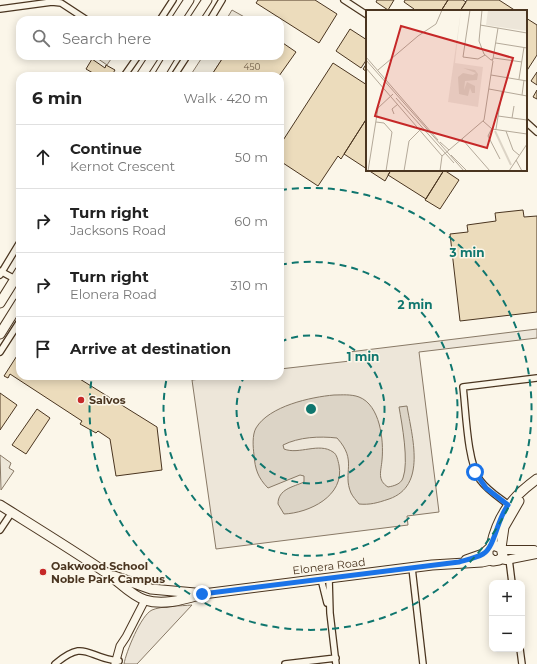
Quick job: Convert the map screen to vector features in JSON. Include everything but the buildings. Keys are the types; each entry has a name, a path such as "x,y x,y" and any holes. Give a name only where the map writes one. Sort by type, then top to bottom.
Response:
{"main road":[{"path":"179,16 189,0"},
{"path":"197,16 207,0"},
{"path":"144,72 151,60 161,72 168,60"},
{"path":"0,303 16,278"},
{"path":"0,334 16,308"},
{"path":"537,479 500,518 489,548 488,556 491,560 496,561 503,554 537,550"},
{"name":"Elonera Road","path":"0,505 145,600 164,602 202,594 459,562 478,556 489,548"},
{"path":"503,554 504,527 511,507"},
{"path":"489,548 496,545 503,554"},
{"path":"503,554 537,554"},
{"name":"Elonera Road","path":"459,562 474,563 491,560"},
{"name":"Elonera Road","path":"107,574 159,591 202,594"},
{"path":"127,581 142,593 145,600 149,595 159,591"}],"street":[{"path":"163,16 173,0"},
{"path":"212,16 222,0"},
{"path":"344,0 366,14"},
{"path":"0,9 56,2 61,3 81,16"},
{"path":"127,72 137,60"},
{"path":"177,72 184,60"},
{"path":"527,123 537,132"},
{"path":"16,249 1,273 16,275"},
{"path":"0,352 16,327"},
{"path":"511,507 486,488 475,472 471,454 463,387 537,378"},
{"path":"0,530 12,512"},
{"path":"503,554 511,580"},
{"path":"412,568 423,664"},
{"path":"325,579 336,664"},
{"path":"55,664 69,652 79,650 117,662 126,637 145,600"},
{"path":"520,652 522,664"},
{"path":"285,664 336,658"}],"shaded area":[{"path":"232,10 243,16 228,16"},
{"path":"100,60 110,60 107,65"},
{"path":"200,60 221,60 214,72 193,72"},
{"path":"537,329 537,338 419,352 439,512 407,516 408,525 216,549 192,380 284,380 284,369 350,361 349,352"},
{"path":"334,395 356,396 366,401 372,407 381,433 381,479 382,482 388,487 401,482 405,471 404,443 399,407 407,406 414,446 413,472 409,483 401,493 389,499 374,503 359,504 352,494 349,486 347,453 337,438 316,437 296,440 283,445 284,449 296,451 315,448 327,449 334,453 337,458 339,465 339,476 336,486 331,494 323,501 304,510 284,514 278,504 281,495 287,489 304,482 304,476 300,475 268,488 259,477 255,465 253,438 256,428 262,420 280,408 314,398"},
{"path":"0,455 11,463 9,468 14,471 1,490"},
{"path":"192,605 137,664 124,664 135,634 148,613 152,610 171,606"}],"place":[{"name":"Salvos","path":"81,400"},
{"name":"Oakwood School Noble Park Campus","path":"43,572"}],"route":[{"path":"202,594 459,562 478,556 488,550 491,546 500,518 508,505 486,488 475,472"}]}
